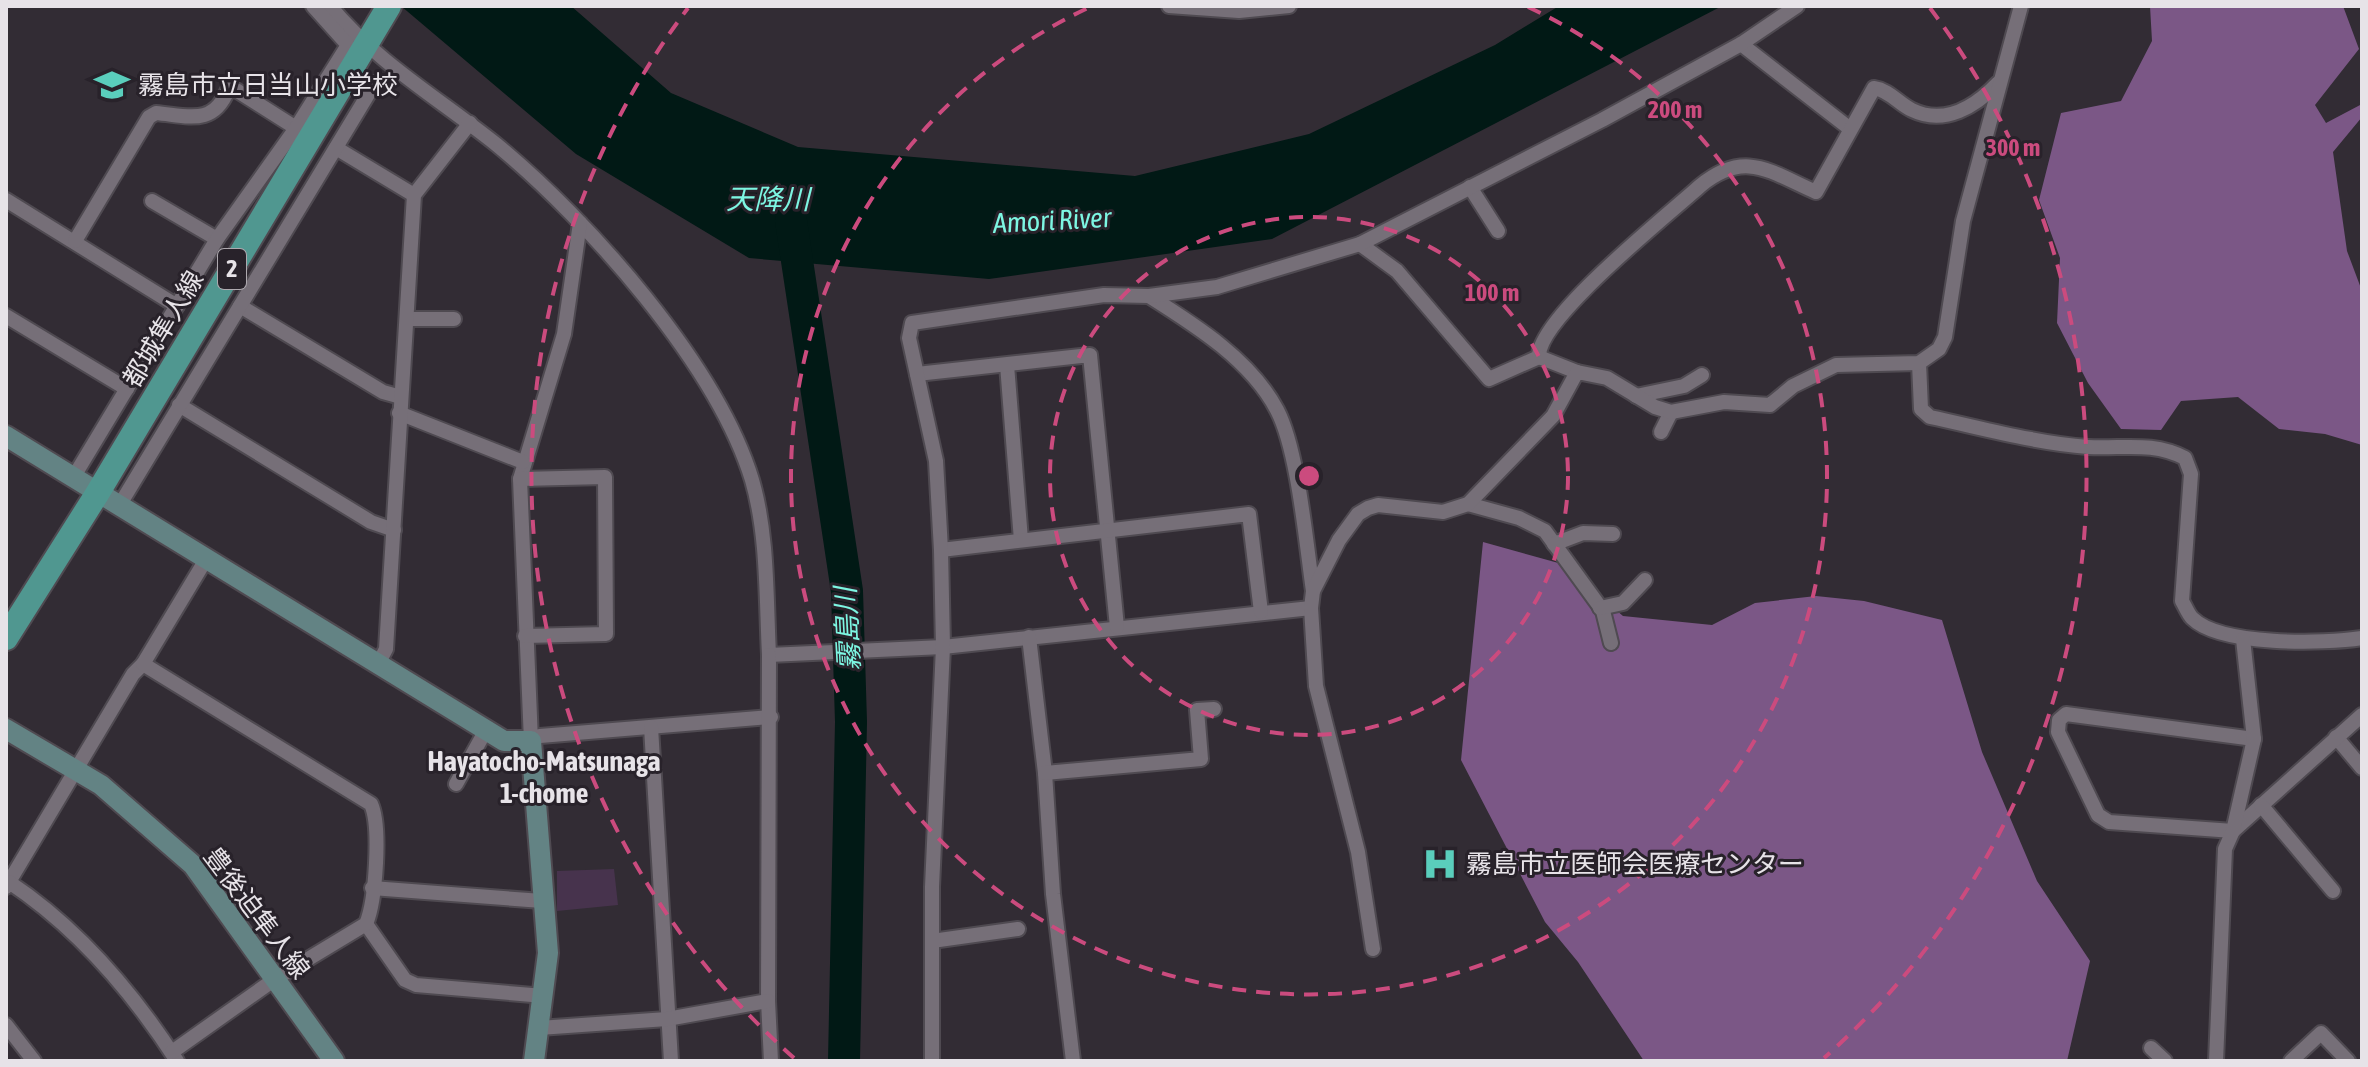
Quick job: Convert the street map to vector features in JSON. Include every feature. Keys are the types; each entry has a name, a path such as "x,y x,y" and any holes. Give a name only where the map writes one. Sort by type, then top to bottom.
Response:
{"main road":[{"name":"都城隼人線","path":"6,638 108,500 389,6"}],"street":[{"path":"73,478 217,239 296,128 348,45 313,6"},
{"path":"330,6 520,164 621,267 670,332 728,423 744,459 760,518 774,654 768,1001 771,1061"},
{"path":"1169,6 1239,11 1289,6"},
{"path":"932,1061 941,550 936,461 909,331 918,320 1104,295 1149,296 1217,287 1360,244 1741,44 1797,6"},
{"path":"1539,357 1549,364 1607,378 1671,412 1724,402 1770,405 1793,386 1836,365 1919,363 1939,349 1945,337 1963,221 2021,6"},
{"path":"1741,44 1849,128"},
{"path":"1539,357 1543,338 1562,311 1711,177 1732,166 1750,164 1816,192 1874,88 1914,111 1959,114 1984,99 2001,80"},
{"path":"108,500 179,405 375,83"},
{"path":"75,241 149,117 156,113 209,115 219,109 228,90 236,90 296,128"},
{"path":"378,664 386,649 414,195 470,123"},
{"path":"336,148 414,195"},
{"path":"1470,187 1498,231"},
{"path":"6,200 177,306"},
{"path":"152,201 217,239"},
{"path":"534,1061 548,953 531,741 520,479 564,334 580,223"},
{"path":"1360,244 1397,271 1489,379 1539,357"},
{"path":"1149,296 1221,347 1251,376 1277,410 1290,449 1313,591 1311,608 1316,686 1358,852 1373,949"},
{"path":"240,306 383,392 401,397"},
{"path":"6,316 127,389"},
{"path":"407,319 454,319"},
{"path":"917,374 1090,355 1117,627"},
{"path":"1919,363 1921,409 1930,417 2026,438 2090,447 2164,447 2185,458 2191,474 2182,601 2193,619 2243,639 2329,643 2362,638"},
{"path":"1007,365 1021,540"},
{"path":"1313,591 1339,540 1358,514 1368,508 1378,505 1443,512 1468,504 1553,416 1577,372"},
{"path":"1636,396 1684,386 1702,375"},
{"path":"179,405 371,522 394,530"},
{"path":"1661,432 1671,412"},
{"path":"399,413 523,462"},
{"path":"6,436 205,561 504,741 531,741 540,736 771,717"},
{"path":"520,479 605,477 606,634 525,636"},
{"path":"1468,504 1519,518 1545,531 1600,608 1611,643"},
{"path":"941,550 1249,514 1261,612"},
{"path":"1554,544 1583,533 1613,534"},
{"path":"205,561 7,884 50,909 100,957 174,1057 275,979 366,924"},
{"path":"1600,608 1623,603 1645,580"},
{"path":"774,654 940,647 1311,608"},
{"path":"1029,637 1045,773 1053,894 1073,1061"},
{"path":"2216,1061 2225,849 2233,831 2254,739 2243,639"},
{"path":"143,664 371,804 376,816 372,888 366,924 405,980 416,985 544,996"},
{"path":"1045,773 1201,759 1197,710 1214,709"},
{"path":"2254,739 2066,714 2059,720 2058,732 2098,815 2109,822 2233,831 2362,715"},
{"path":"651,727 671,1061"},
{"name":"豊後迫隼人線","path":"6,729 101,785 193,865 334,1061"},
{"path":"456,784 486,730"},
{"path":"2336,737 2362,768"},
{"path":"2261,805 2333,891"},
{"path":"372,888 542,901"},
{"path":"932,941 1018,929"},
{"path":"539,1028 667,1019 768,1001"},
{"path":"6,1025 34,1061"},
{"path":"2291,1061 2321,1033 2348,1061"},
{"path":"2151,1048 2165,1061"}],"shaded area":[{"path":"2150,6 2343,6 2359,49 2315,105 2326,123 2362,104 2362,117 2333,152 2347,251 2362,291 2362,445 2325,434 2279,429 2238,397 2181,401 2161,430 2121,429 2088,383 2057,323 2060,258 2039,200 2061,113 2121,101 2152,41"},
{"path":"1483,542 1562,564 1623,616 1712,625 1755,603 1816,596 1864,601 1942,620 1982,752 2037,881 2090,961 2067,1061 1644,1061 1578,962 1545,922 1461,760"},
{"path":"614,869 618,905 557,911 557,871"}],"water":[{"name":"天降川","path":"401,6 571,6 671,93 798,147 1135,176 1309,134 1495,45 1559,6 1722,6 1272,239 989,279 749,258 576,154"}],"waterway":[{"name":"霧島川","path":"791,221 847,591 851,722 844,1061"}],"place":[{"name":"霧島市立日当山小学校","path":"112,85"},
{"name":"霧島市立医師会医療センター","path":"1440,864"}],"district":[{"name":"Hayatocho-Matsunaga 1-chome","path":"544,777"}],"water label":[{"name":"Amori River","path":"1052,220"}]}
